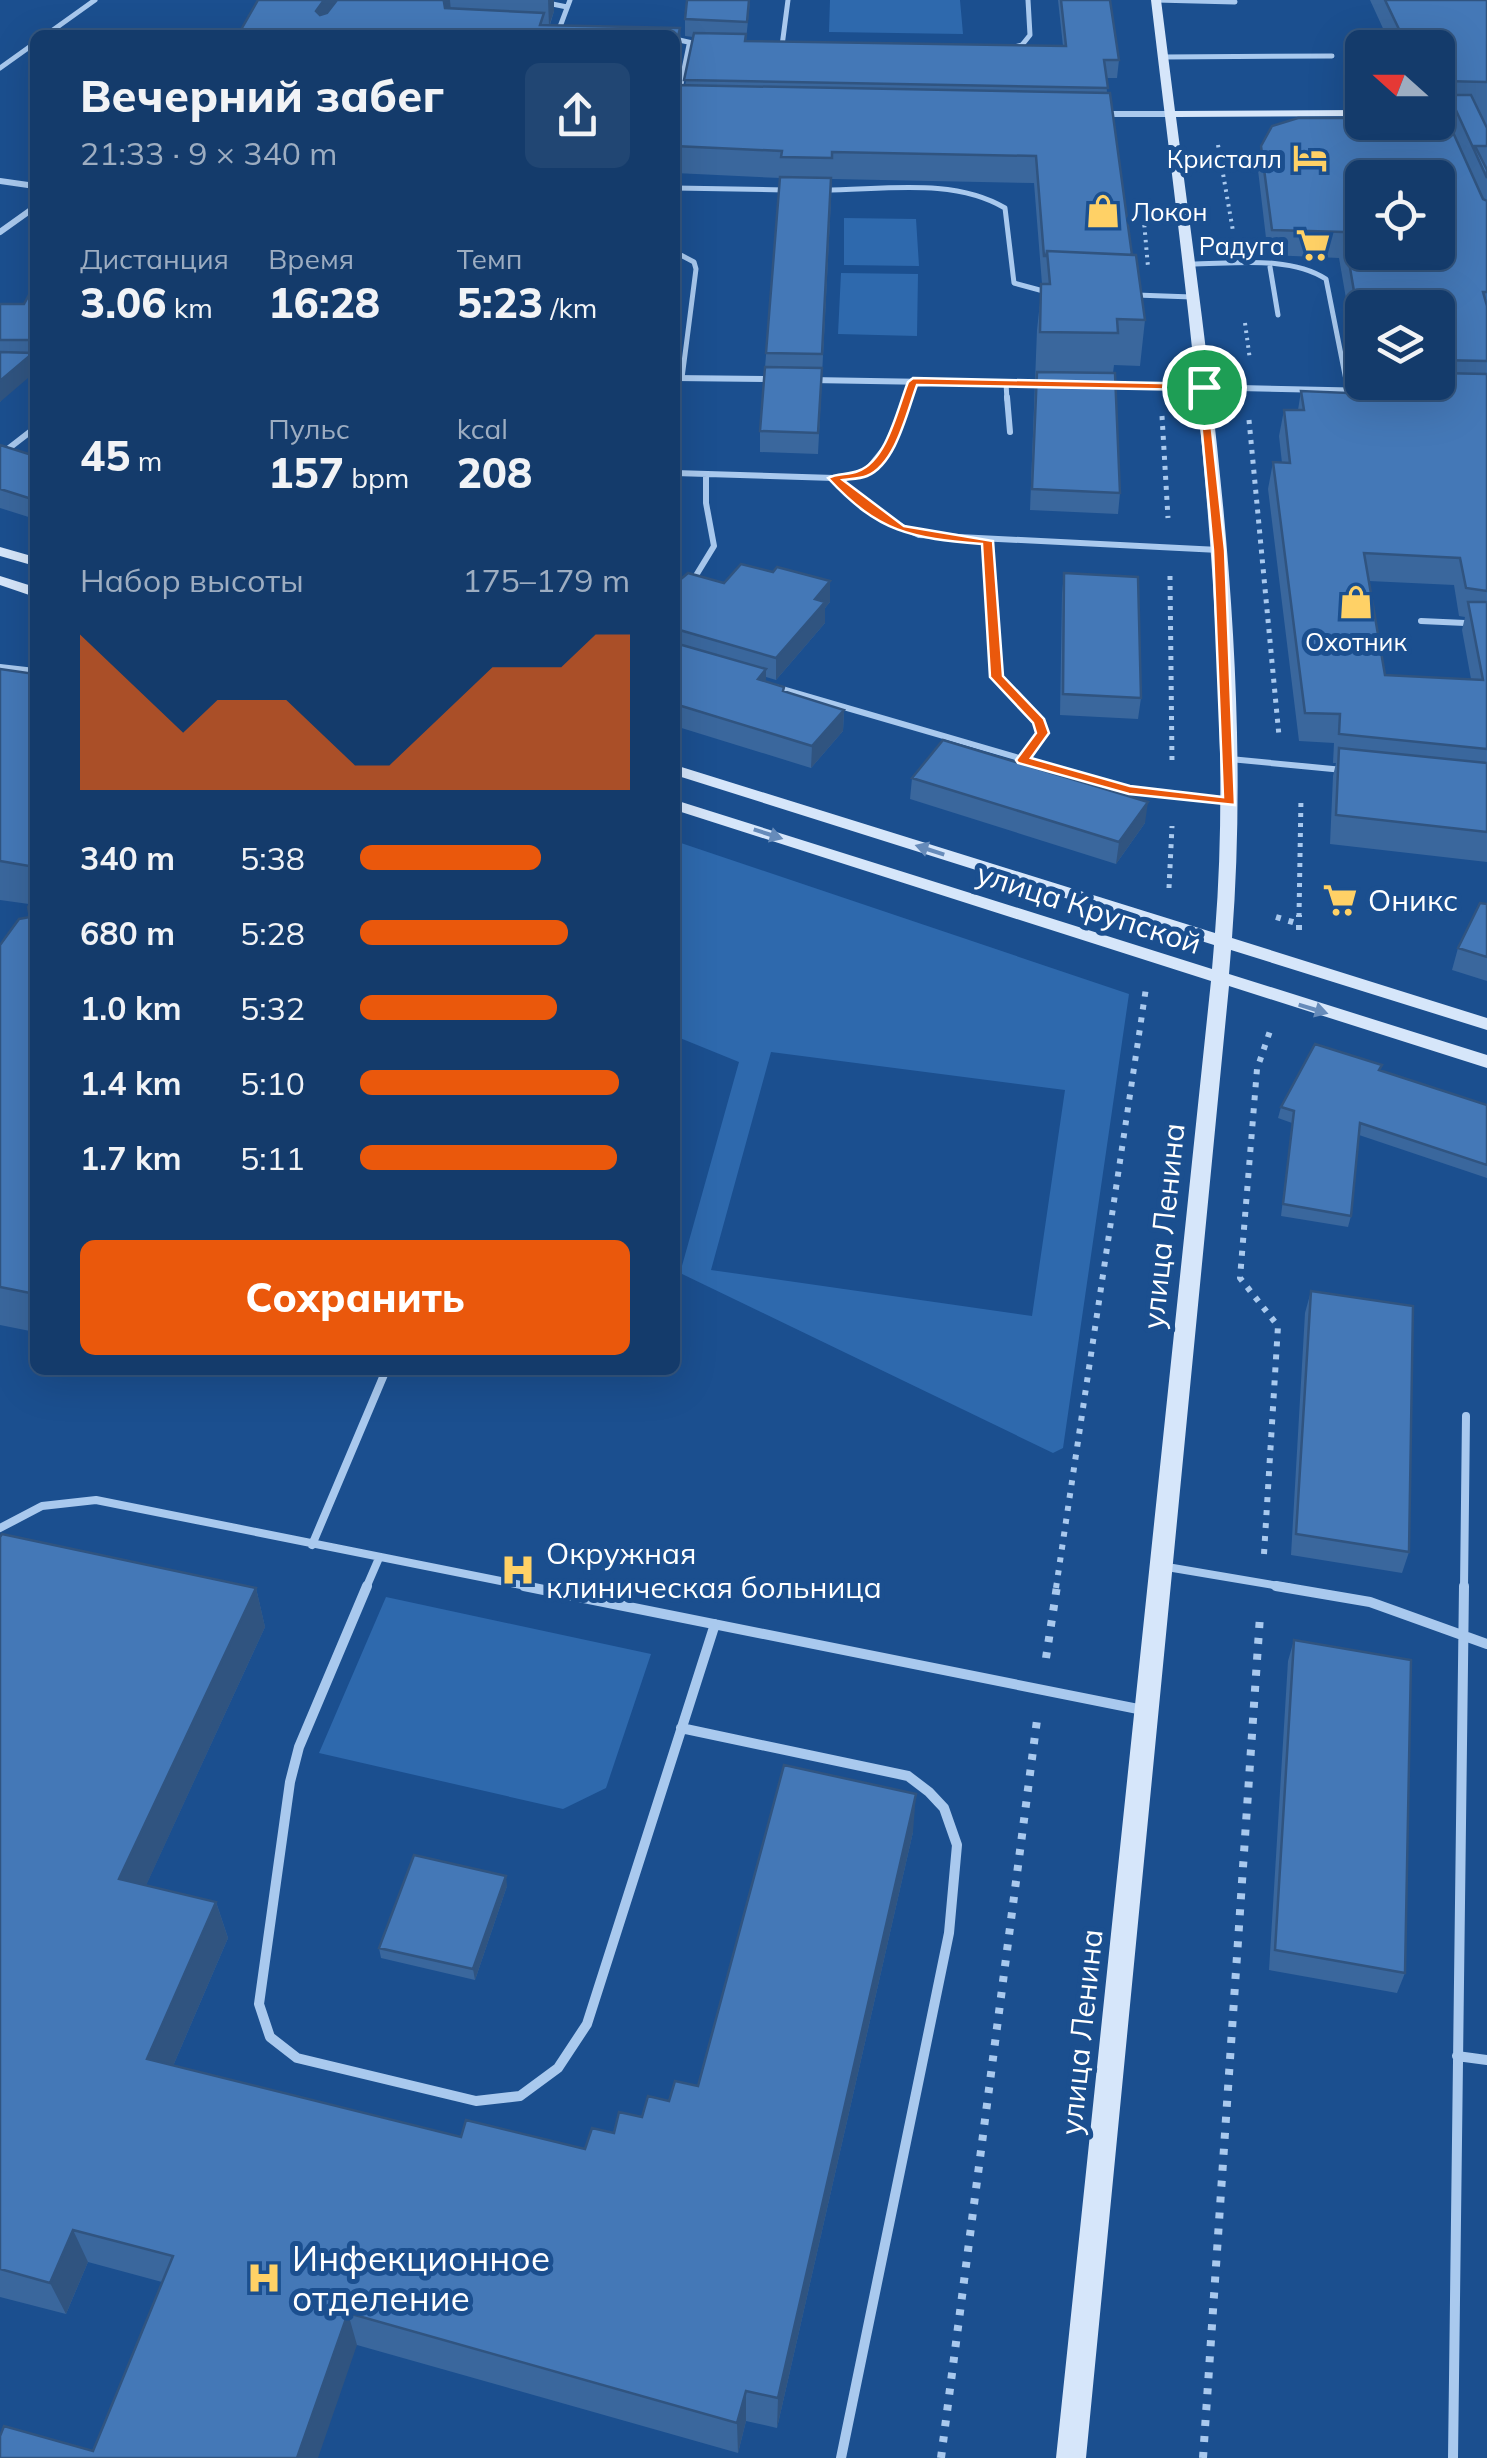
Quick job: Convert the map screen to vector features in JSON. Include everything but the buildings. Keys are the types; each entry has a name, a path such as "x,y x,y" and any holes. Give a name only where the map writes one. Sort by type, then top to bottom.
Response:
{"street":[{"name":"улица Ленина","path":"1071,2458 1224,943 1230,802 1219,550 1204,387 1156,0"},
{"path":"1099,114 1345,113"},
{"path":"0,180 30,185"},
{"path":"0,232 30,211"},
{"path":"680,378 778,380"},
{"path":"797,380 1064,384"},
{"path":"1102,384 1345,390"},
{"path":"0,551 30,560"},
{"path":"0,580 30,590"},
{"name":"улица Крупской","path":"680,772 1487,1024"},
{"name":"улица Крупской","path":"680,806 1487,1062"}],"lane":[{"path":"53,30 95,0"},
{"path":"533,0 567,7"},
{"path":"559,30 570,0"},
{"path":"782,46 788,0"},
{"path":"996,49 1027,41 1028,0"},
{"path":"1156,0 1235,2"},
{"path":"680,41 708,45"},
{"path":"680,91 689,45"},
{"path":"0,68 30,47"},
{"path":"1164,57 1332,56"},
{"path":"680,188 788,190"},
{"path":"806,190 957,192 995,199 1005,208 1014,283 1026,289 1061,293"},
{"path":"680,255 694,262 696,269 680,366"},
{"path":"1190,264 1313,270 1326,279 1345,375"},
{"path":"1270,267 1278,315"},
{"path":"1118,294 1193,297"},
{"path":"680,474 834,478 864,474 876,464 889,443 913,382"},
{"path":"1006,383 1010,432"},
{"path":"0,454 30,432"},
{"path":"8,449 22,453"},
{"path":"687,588 699,576 714,546 706,503 706,474"},
{"path":"834,478 864,506 900,528 933,537 1219,550"},
{"path":"988,541 996,677 1040,722 1042,733 1023,760"},
{"path":"1422,621 1487,624"},
{"path":"0,667 30,671"},
{"path":"766,684 1129,790 1230,802"},
{"path":"1230,759 1350,770"},
{"path":"312,1545 384,1375"},
{"path":"1453,2458 1466,1416"},
{"path":"0,1528 42,1506 96,1500 1146,1711"},
{"path":"379,1558 299,1747 290,1782 260,2004 270,2037 297,2058 476,2101 520,2096 558,2068 587,2024 715,1624"},
{"path":"1162,1567 1370,1602 1487,1644"},
{"path":"681,1728 908,1776 929,1788 951,1814 960,1851 949,1933 841,2458"},
{"path":"1457,2056 1487,2060"}],"path":[{"path":"1162,416 1170,548 1173,798 1169,897"},
{"path":"1248,419 1280,746 1302,782 1299,936"},
{"path":"1203,2458 1278,1326 1240,1278 1258,1069 1272,1025 1285,1028"}],"shaded area":[{"path":"830,0 960,0 963,34 829,32"},
{"path":"844,218 916,219 919,266 844,265"},
{"path":"841,273 918,274 917,336 838,334"},
{"path":"680,843 1129,994 1063,1448 1053,1453 680,1273 739,1062 680,1038","holes":["771,1052 1065,1090 1032,1316 711,1270"]},
{"path":"386,1597 651,1654 606,1788 563,1809 319,1753"}],"place":[{"name":"Кристалл","path":"1310,158"},
{"name":"Локон","path":"1103,211"},
{"name":"Радуга","path":"1313,245"},
{"name":"Охотник","path":"1356,602"},
{"name":"Оникс","path":"1340,900"},
{"name":"Окружная клиническая больница","path":"518,1570"},
{"name":"Инфекционное отделение","path":"264,2278"}],"route":[{"path":"913,382 1204,387 1219,550 1230,802 1129,790 1023,760 1042,733 1040,722 996,677 988,541 919,535 900,528 864,506 834,478 864,474 876,464 889,443 913,382"}]}
